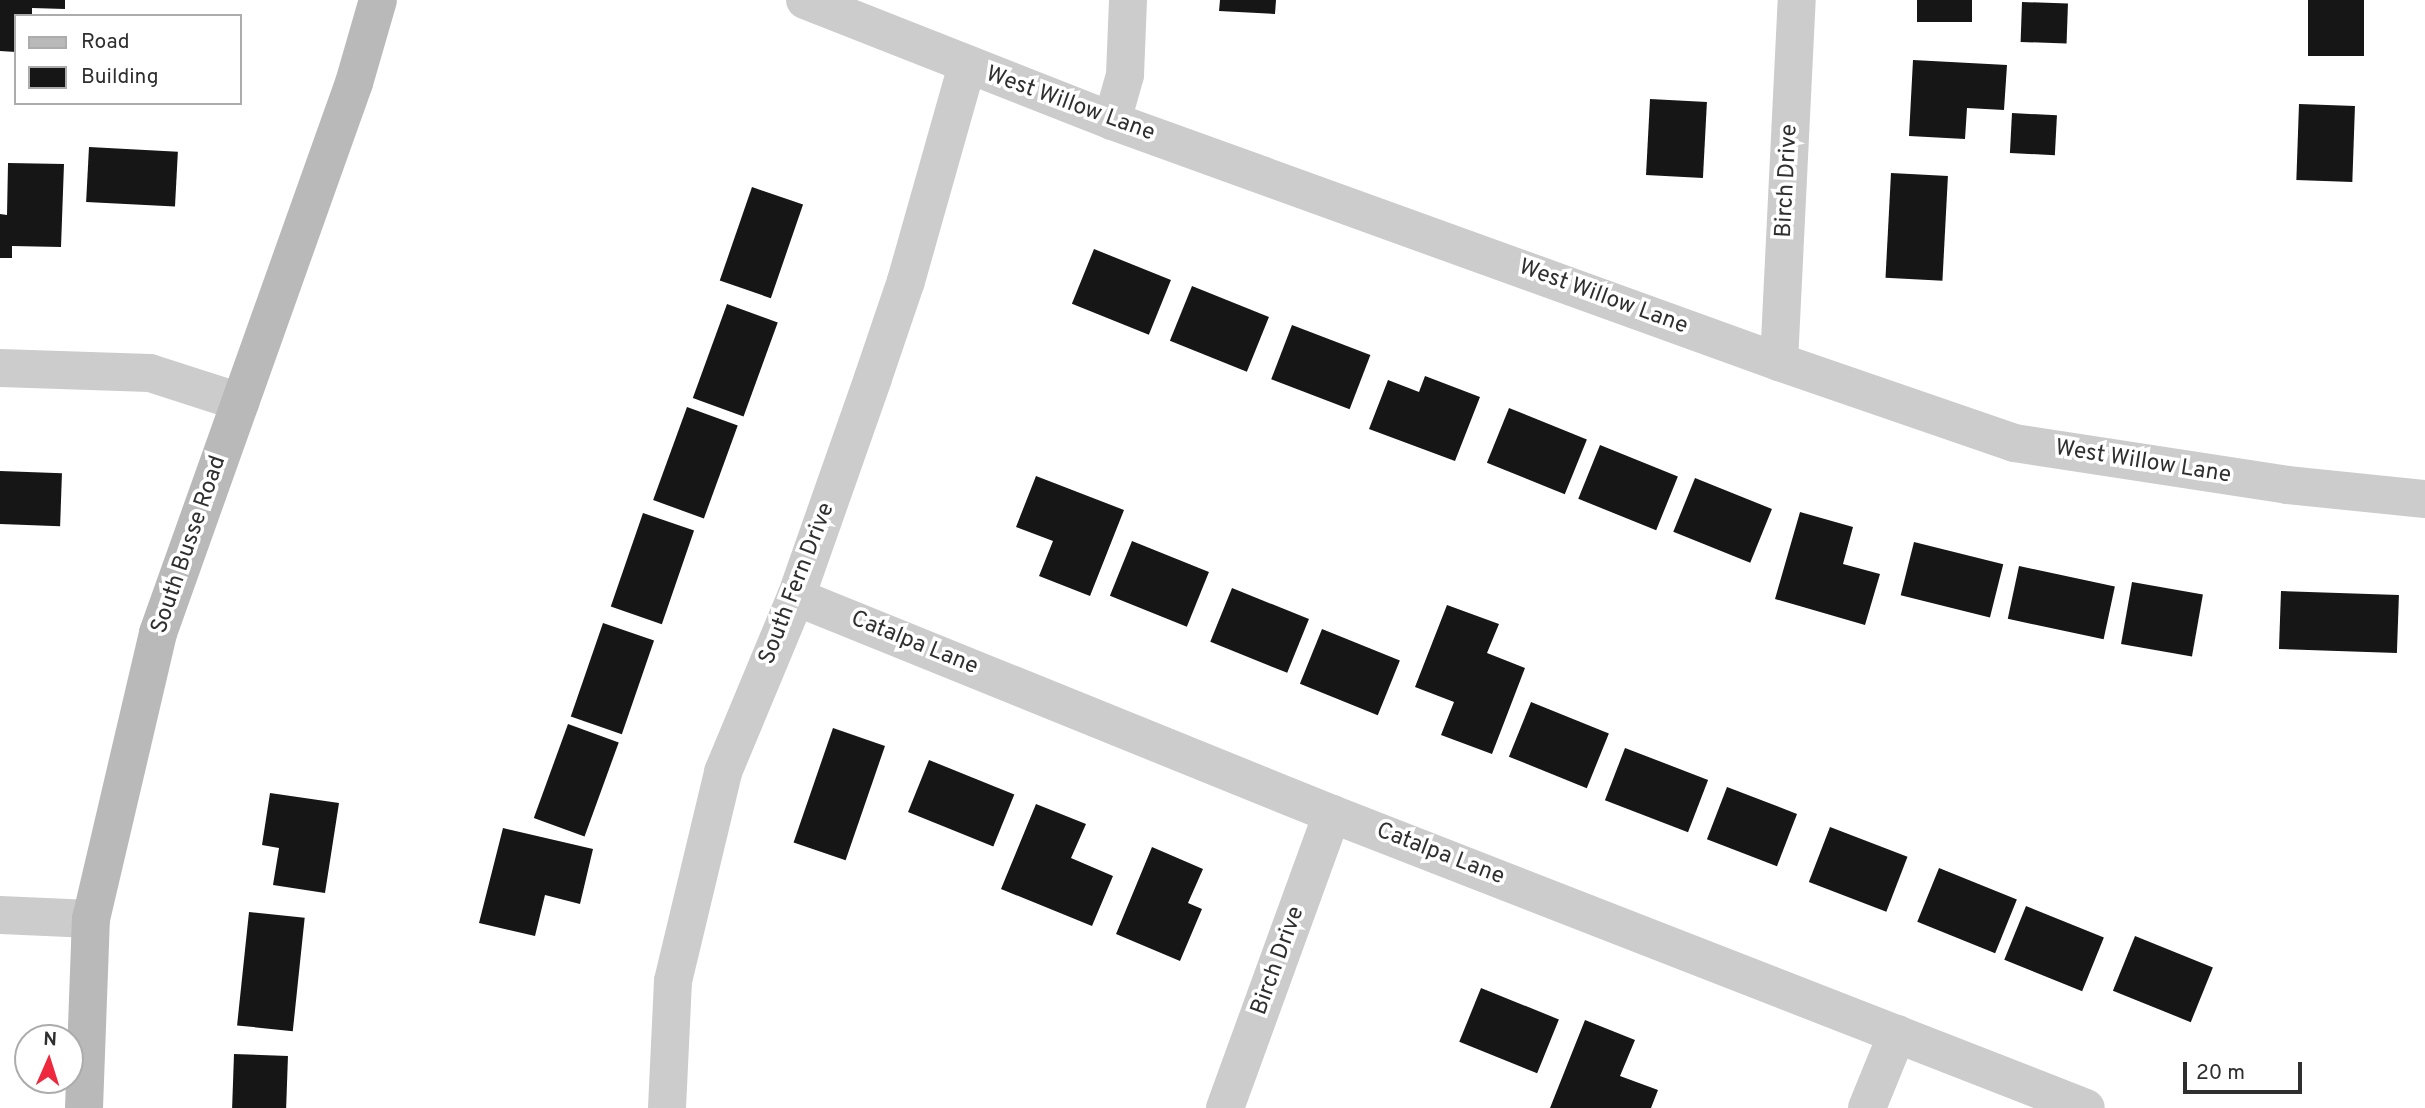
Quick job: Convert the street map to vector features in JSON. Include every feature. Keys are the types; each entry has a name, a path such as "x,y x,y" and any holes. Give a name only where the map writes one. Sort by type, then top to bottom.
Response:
{"main road":[{"name":"South Busse Road","path":"84,1108 91,919 158,633 354,83 378,0"}],"street":[{"name":"West Willow Lane","path":"806,0 967,66 1112,121 1779,362 2014,443 2287,485 2425,499"},
{"path":"1112,121 1125,75 1128,0"},
{"name":"Birch Drive","path":"1779,362 1797,0"},
{"name":"South Fern Drive","path":"667,1108 673,981 723,772 796,597 906,281 967,66"},
{"path":"0,368 150,373 240,402"},
{"name":"Catalpa Lane","path":"796,597 1332,814 2086,1108"},
{"name":"Birch Drive","path":"1225,1108 1332,814"},
{"path":"0,915 91,919"},
{"path":"1867,1108 1897,1034"}],"building":[{"path":"0,0 65,0 65,9 32,8 32,14 14,14 14,52 0,51"},
{"path":"1220,0 1276,0 1275,14 1219,11"},
{"path":"1917,0 1972,0 1972,22 1917,22"},
{"path":"2308,0 2364,0 2364,56 2308,56"},
{"path":"2022,2 2068,4 2067,44 2021,42"},
{"path":"1913,60 2007,65 2004,110 1967,108 1965,139 1909,136"},
{"path":"1650,99 1707,102 1703,178 1646,175"},
{"path":"2299,104 2355,106 2352,182 2296,180"},
{"path":"2012,113 2057,115 2055,155 2010,153"},
{"path":"89,147 178,152 175,207 86,202"},
{"path":"8,163 64,164 61,247 12,246 12,258 0,258 0,214 7,215"},
{"path":"1891,173 1948,176 1942,281 1886,278"},
{"path":"752,187 803,205 771,298 720,281"},
{"path":"1094,249 1171,280 1149,335 1072,304"},
{"path":"1192,286 1269,317 1247,372 1170,341"},
{"path":"727,304 778,322 744,416 693,398"},
{"path":"1292,325 1370,355 1350,409 1271,379"},
{"path":"1425,376 1480,397 1455,461 1369,429 1388,380 1419,392"},
{"path":"687,407 738,425 704,518 653,500"},
{"path":"1509,408 1587,439 1565,494 1487,463"},
{"path":"1600,445 1678,476 1656,530 1578,499"},
{"path":"0,471 62,473 60,526 0,524"},
{"path":"1036,476 1124,510 1090,596 1039,576 1053,541 1016,527"},
{"path":"1695,478 1772,509 1750,563 1673,532"},
{"path":"1800,512 1853,527 1843,564 1880,574 1865,625 1775,599"},
{"path":"643,513 694,531 662,624 611,607"},
{"path":"1132,541 1209,572 1187,627 1110,596"},
{"path":"1914,542 2003,564 1990,618 1901,595"},
{"path":"2019,566 2115,586 2104,639 2008,619"},
{"path":"2132,582 2203,595 2192,657 2121,644"},
{"path":"1232,588 1309,619 1287,673 1210,642"},
{"path":"2281,591 2399,595 2397,653 2279,649"},
{"path":"1447,605 1499,624 1487,653 1525,668 1492,754 1441,735 1454,702 1415,687"},
{"path":"603,623 654,641 622,734 571,717"},
{"path":"1322,629 1400,660 1378,715 1300,684"},
{"path":"1531,702 1609,733 1587,788 1509,757"},
{"path":"568,724 619,742 585,836 534,818"},
{"path":"833,728 885,746 846,860 794,842"},
{"path":"1625,748 1708,780 1688,832 1605,800"},
{"path":"929,760 1014,794 993,846 908,812"},
{"path":"1727,787 1797,814 1777,866 1707,839"},
{"path":"270,793 339,803 325,893 273,885 279,848 262,845"},
{"path":"1036,804 1086,824 1071,858 1113,876 1092,926 1001,889"},
{"path":"1830,827 1907,857 1886,912 1809,882"},
{"path":"503,828 593,849 580,904 545,895 535,936 479,923"},
{"path":"1152,847 1203,869 1188,903 1202,909 1180,961 1116,934"},
{"path":"1939,868 2017,899 1995,953 1917,922"},
{"path":"2026,906 2104,937 2082,991 2004,960"},
{"path":"249,912 305,918 293,1031 237,1025"},
{"path":"2135,936 2213,967 2191,1022 2113,991"},
{"path":"1481,988 1559,1019 1537,1073 1459,1042"},
{"path":"1585,1020 1635,1040 1620,1076 1658,1090 1651,1108 1550,1108"},
{"path":"234,1054 288,1056 286,1108 232,1108"}]}
